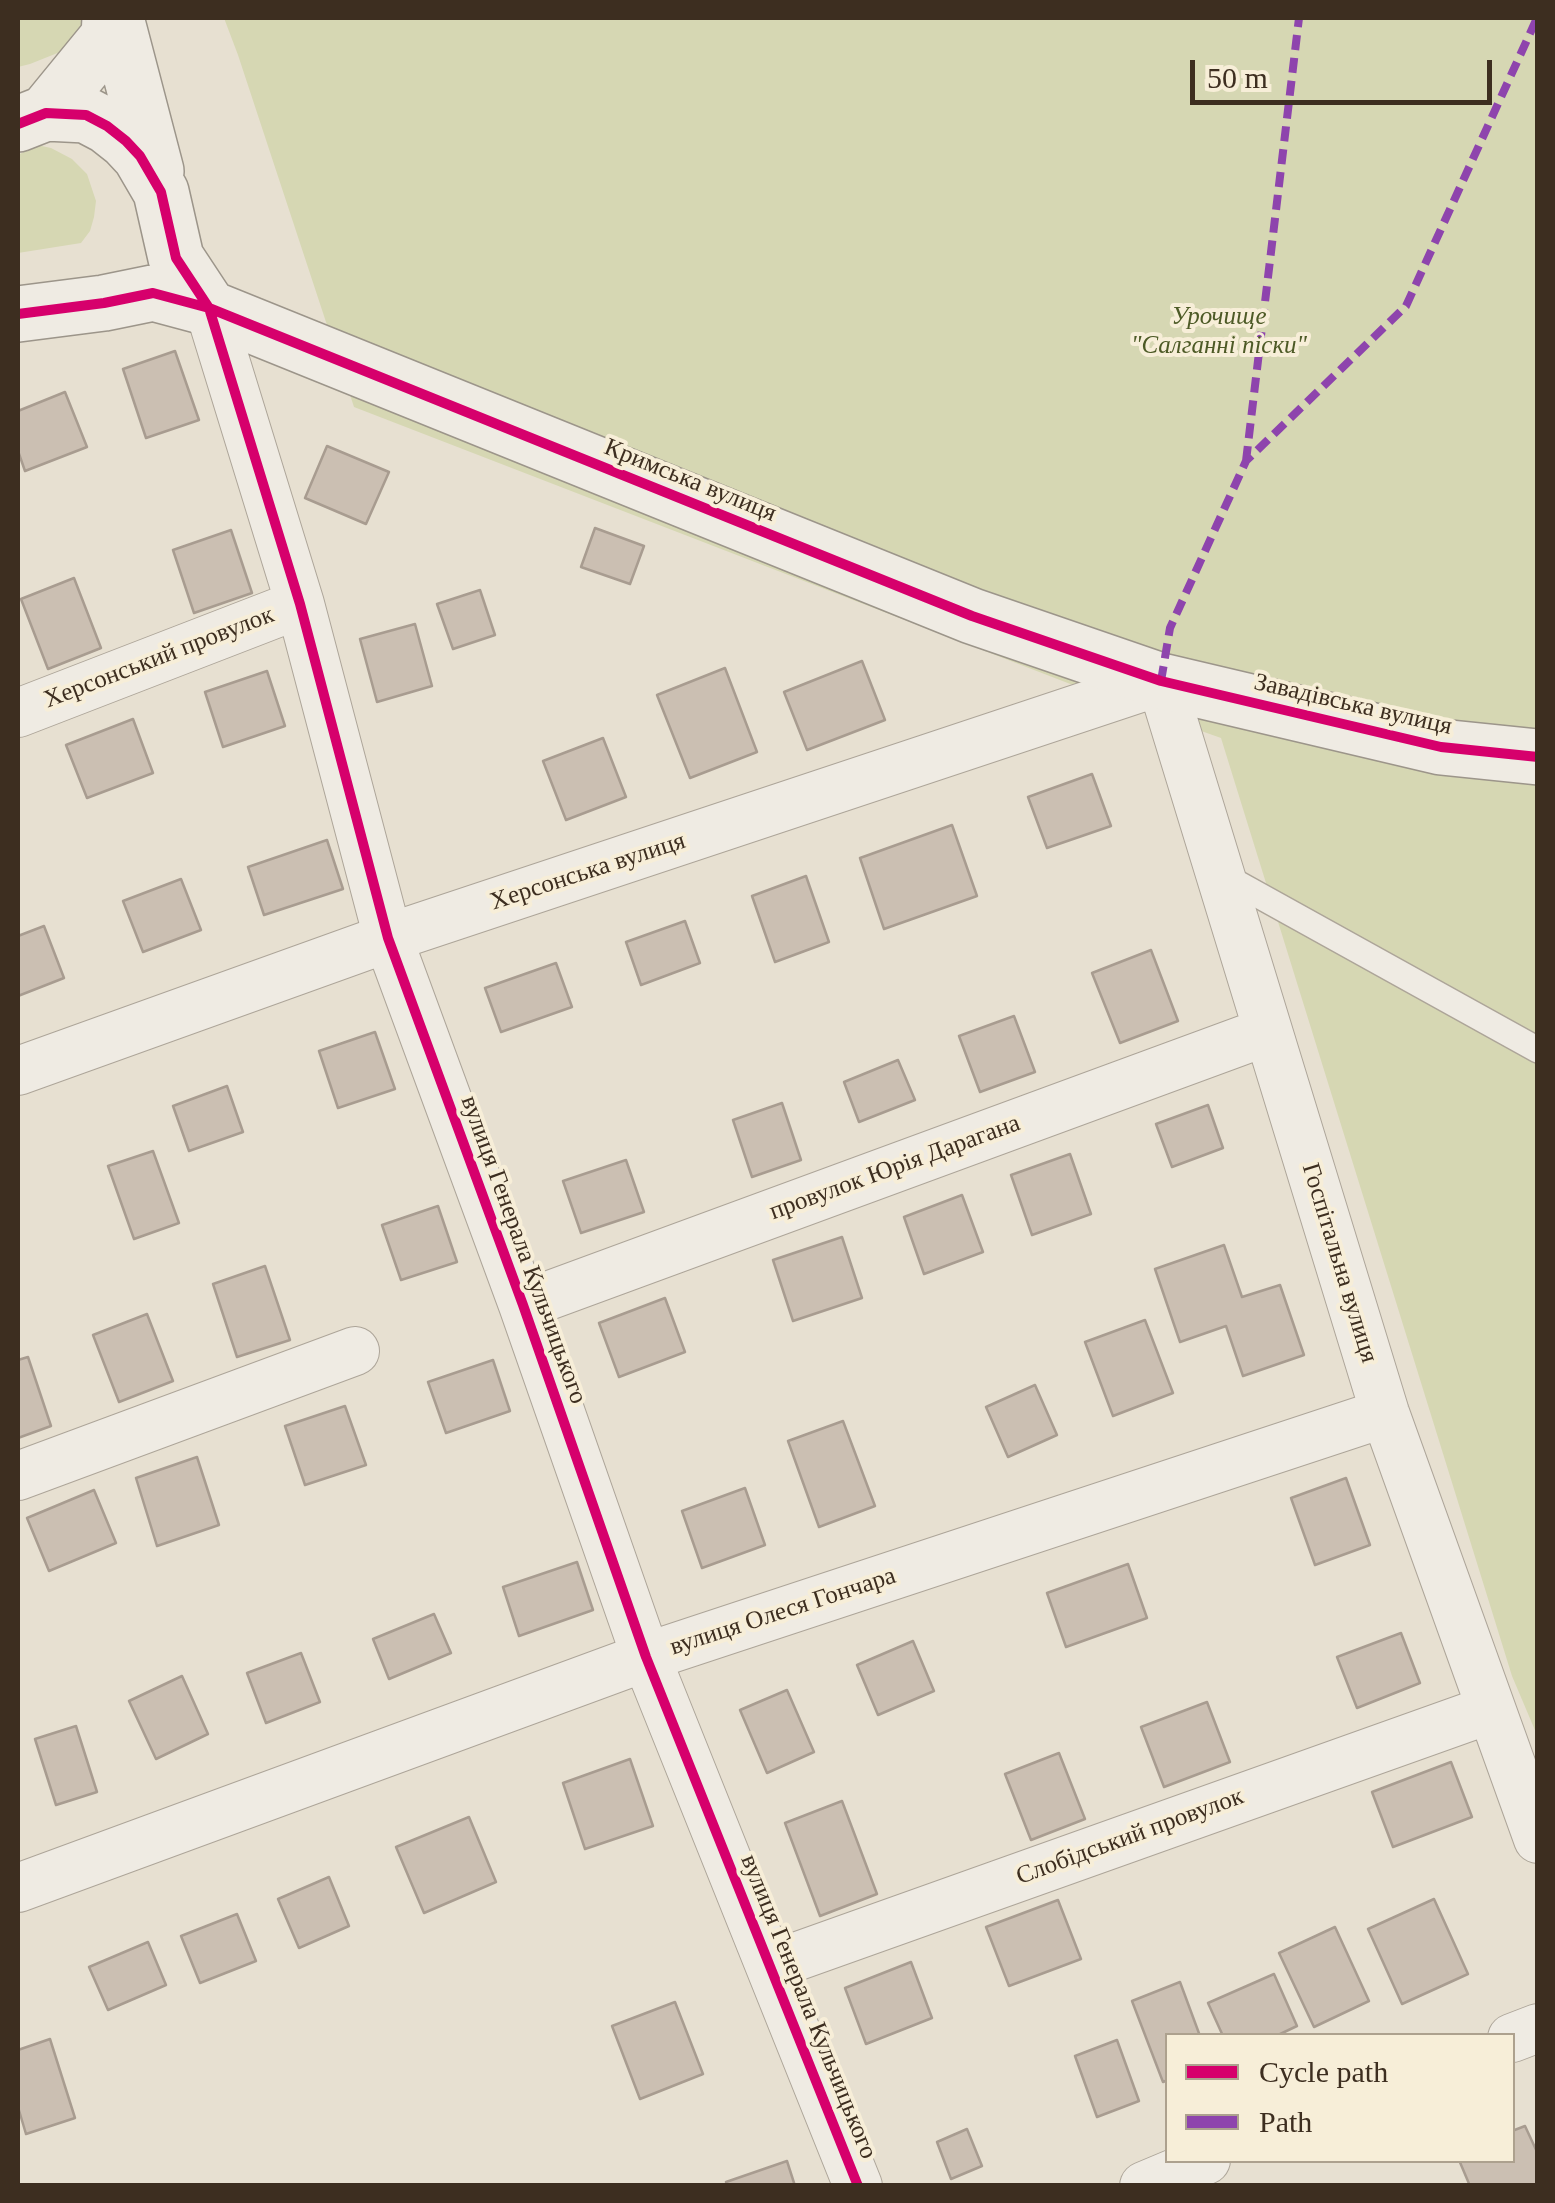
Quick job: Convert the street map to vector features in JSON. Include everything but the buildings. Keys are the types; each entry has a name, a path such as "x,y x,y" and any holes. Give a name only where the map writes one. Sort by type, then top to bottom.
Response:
{"street":[{"path":"32,118 109,36 113,18"},
{"path":"113,18 176,258 209,308"},
{"path":"32,118 86,115 107,126 140,156 161,192 151,232 104,303"},
{"name":"Кримська вулиця","path":"18,314 153,293 209,308 972,616 1161,681"},
{"name":"вулиця Генерала Кульчицького","path":"209,308 300,604 388,938 523,1305 646,1657 858,2186"},
{"name":"Херсонський провулок","path":"18,713 300,604"},
{"name":"Завадівська вулиця","path":"1161,681 1441,747 1538,757"},
{"name":"Госпітальна вулиця","path":"1161,681 1385,1412 1538,1839"},
{"name":"Херсонська вулиця","path":"18,1072 388,938 1161,681"},
{"name":"провулок Юрія Дарагана","path":"523,1305 1268,1031"},
{"path":"18,1476 356,1351"},
{"name":"вулиця Олеся Гончара","path":"18,1888 646,1657 1385,1412"},
{"name":"Слобідський провулок","path":"770,1966 1490,1709"},
{"path":"1144,2186 1199,2163"}],"lane":[{"path":"1219,874 1538,1050"}],"green space":[{"path":"18,18 90,18 80,44 18,67"},
{"name":"Урочище \"Салганні піски\"","path":"224,18 1537,18 1537,1735 1512,1676 1221,738 1091,692 354,407"},
{"path":"37,145 72,159 87,174 96,201 94,217 81,243 18,253 18,155"}],"marked path":[{"path":"1246,461 1299,18"},
{"path":"1161,681 1170,628 1246,461 1406,306 1537,18"}],"cycle path":[{"path":"18,124 46,113 86,115 126,141 140,156 161,192 176,258 209,308 300,604 388,938 523,1305 646,1657 858,2186"},
{"path":"18,314 153,293 209,308 972,616 1161,681 1441,747 1538,757"}]}
